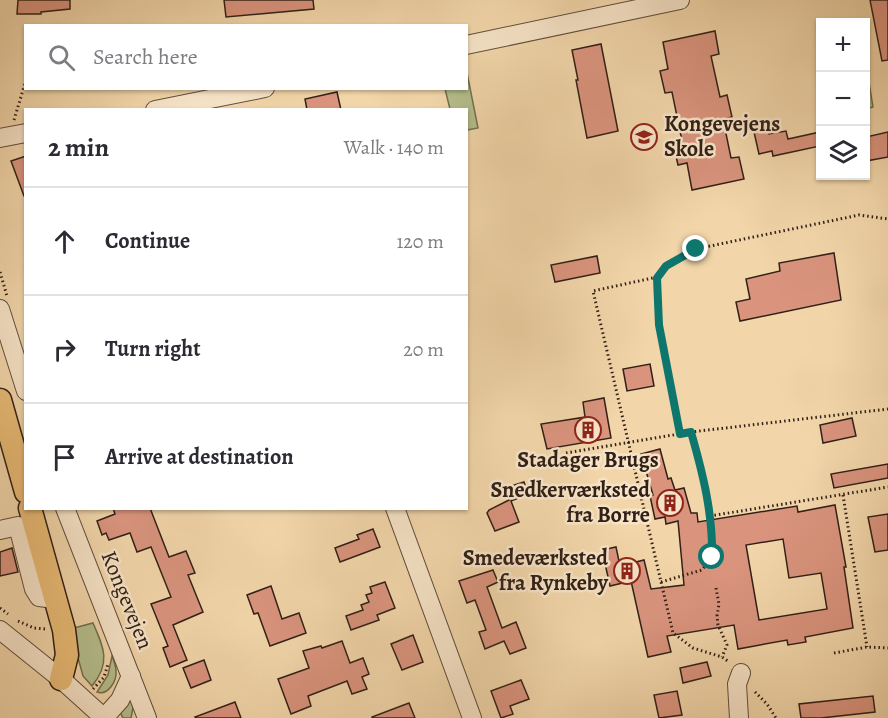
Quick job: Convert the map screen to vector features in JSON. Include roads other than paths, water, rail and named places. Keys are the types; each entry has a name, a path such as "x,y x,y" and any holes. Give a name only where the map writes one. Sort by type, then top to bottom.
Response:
{"main road":[{"path":"0,400 24,485"},
{"path":"31,510 63,630 67,655 61,679"}],"street":[{"path":"468,44 614,6 680,0"},
{"path":"175,108 246,101 262,90"},
{"path":"0,309 24,385"},
{"name":"Kongevejen","path":"66,510 144,715"},
{"path":"396,510 472,712 472,718"},
{"path":"0,530 18,526 34,589 39,597 55,599"},
{"name":"Kongevejen","path":"0,630 61,679 104,718 120,700 131,676"},
{"path":"739,718 738,684 741,673"}],"place":[{"name":"Kongevejens Skole","path":"644,137"},
{"name":"Stadager Brugs","path":"588,430"},
{"name":"Snedkerværksted fra Borre","path":"670,503"},
{"name":"Smedeværksted fra Rynkeby","path":"627,571"}]}
